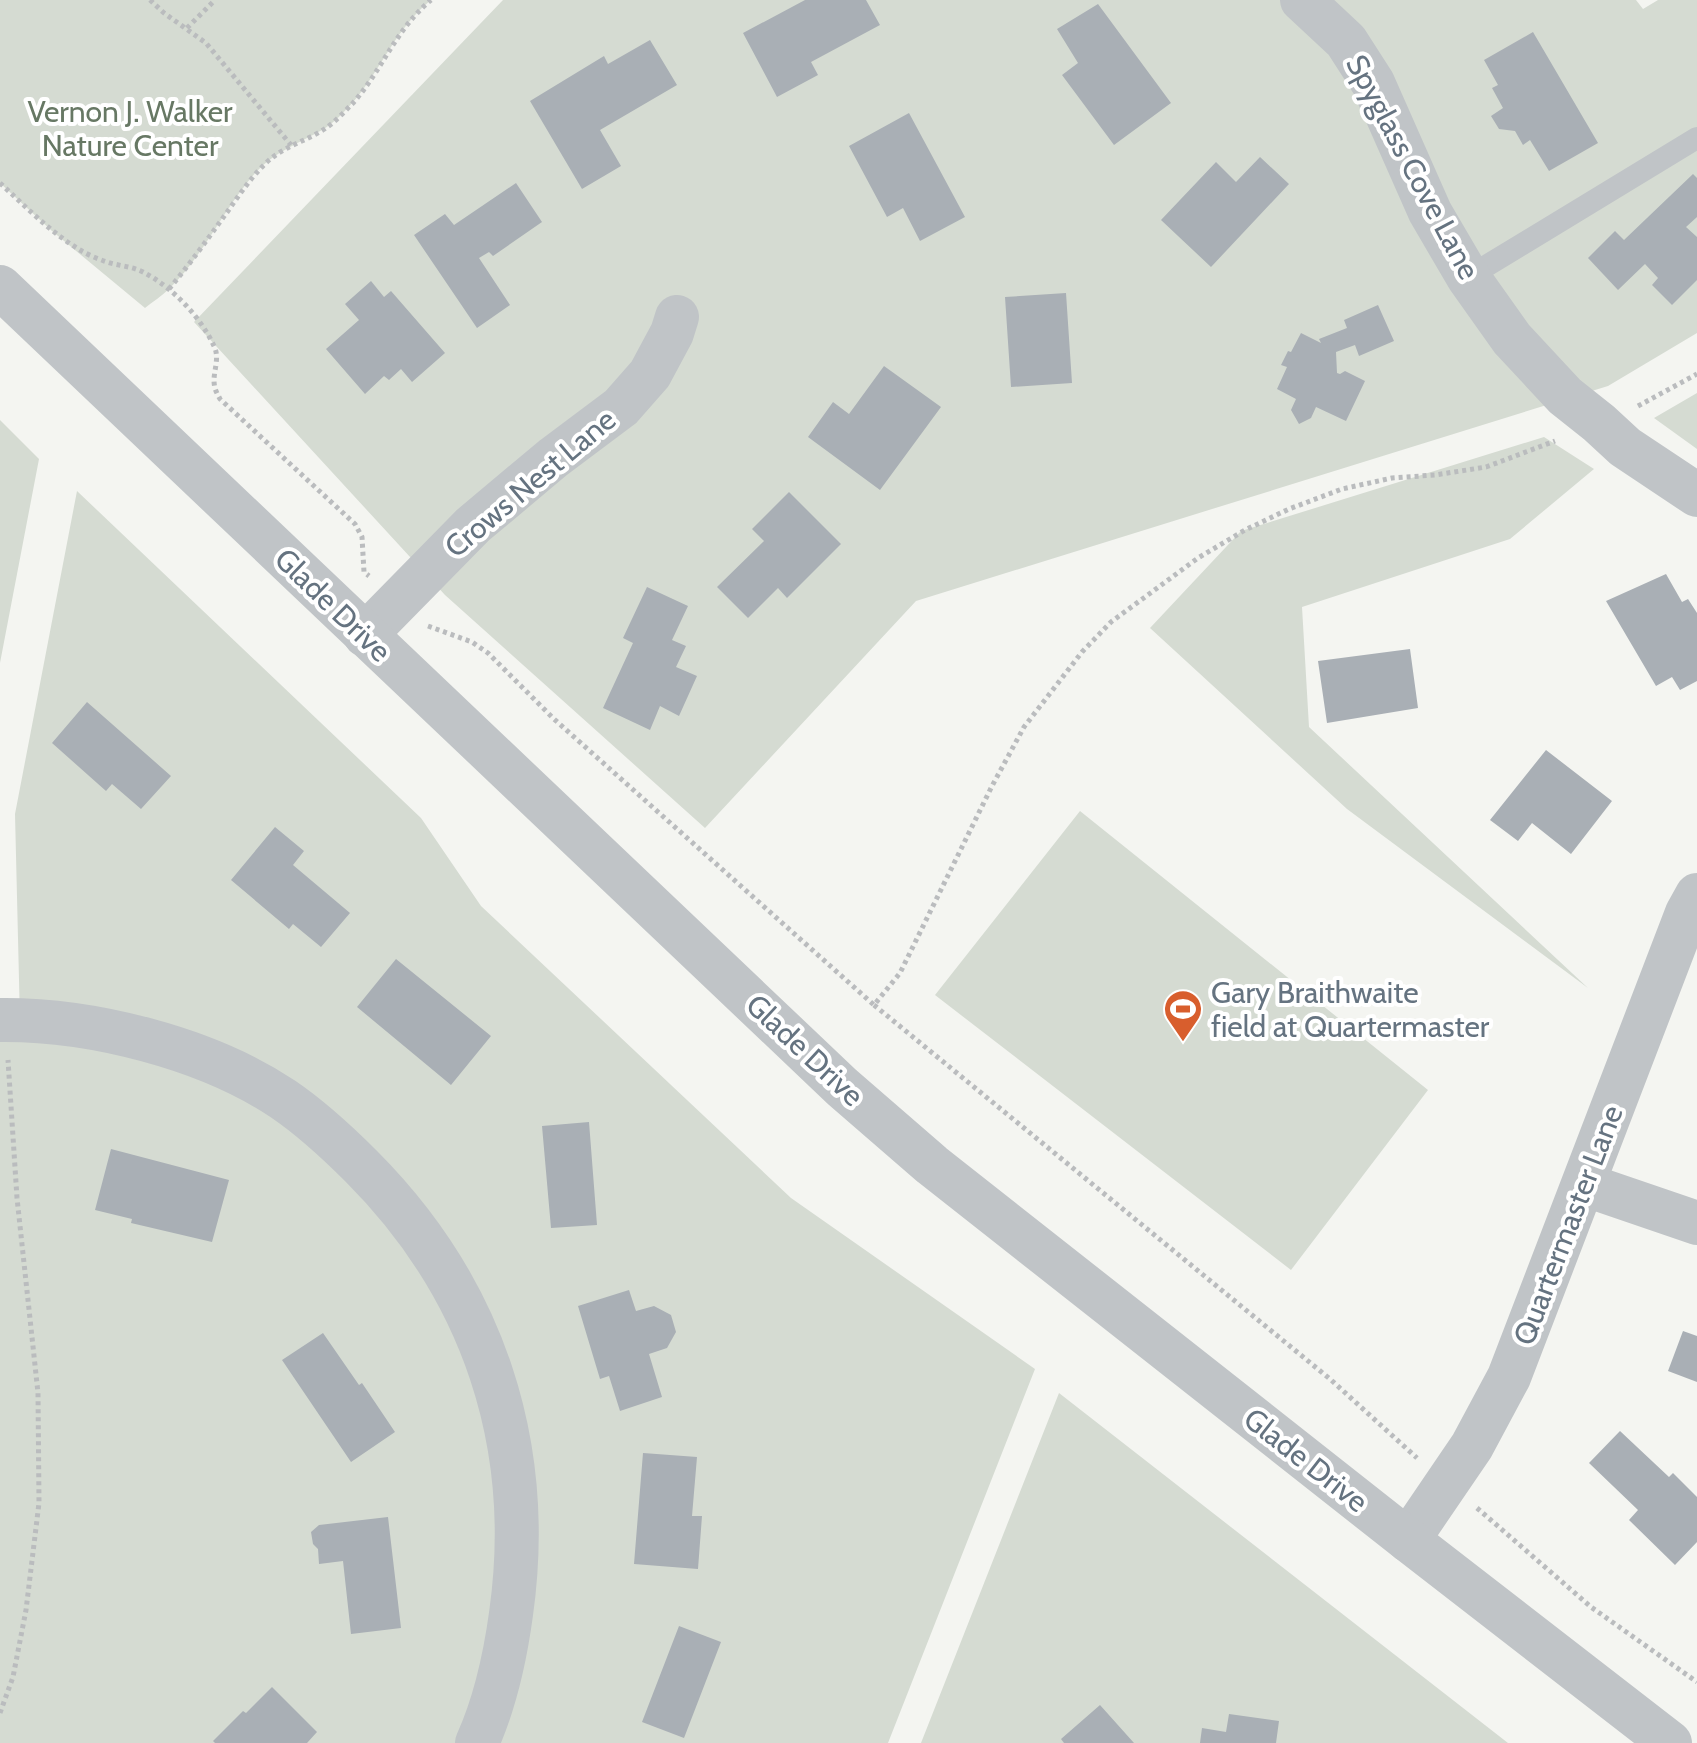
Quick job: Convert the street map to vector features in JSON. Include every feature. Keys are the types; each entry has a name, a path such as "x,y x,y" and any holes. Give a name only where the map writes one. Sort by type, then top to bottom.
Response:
{"street":[{"name":"Spyglass Cove Lane","path":"1302,0 1346,41 1373,83 1430,212 1468,277 1512,339 1565,396 1625,447 1697,495"},
{"name":"Glade Drive","path":"0,287 842,1087 921,1155 1670,1743"},
{"name":"Crows Nest Lane","path":"365,635 473,525 553,458 621,407 650,374 677,317"},
{"name":"Quartermaster Lane","path":"1408,1540 1472,1446 1509,1377 1687,913 1697,895"},
{"path":"2,1020 83,1027 166,1045 224,1066 282,1098 332,1138 387,1192 430,1247 466,1309 491,1372 509,1438 518,1509 517,1576 507,1645 487,1721 477,1743"},
{"path":"1583,1184 1697,1223"}],"lane":[{"path":"1468,277 1697,138"}],"path":[{"path":"150,0 206,43 291,145"},
{"path":"187,28 215,0"},
{"path":"169,289 255,173 291,145 326,128 353,102 414,14 431,0"},
{"path":"0,183 52,231 81,251 143,272 169,289 198,320 214,345 218,356 214,386 220,399 355,524 362,537 364,572 428,626 472,642 488,653 554,719 874,1005 1330,1379 1446,1484 1591,1607 1697,1682"},
{"path":"874,1005 900,973 1024,727 1082,652 1111,622 1198,558 1289,509 1342,489 1392,478 1486,467 1535,450 1638,406 1697,374"},
{"path":"0,1713 13,1677 23,1624 39,1503 38,1393 2,1020"}],"green space":[{"name":"Vernon J. Walker Nature Center","path":"0,0 431,0 408,23 347,109 326,127 263,165 181,276 145,308 52,231 0,183"},
{"path":"503,0 1636,0 1643,9 1658,0 1697,0 1697,333 1608,386 916,601 705,828 445,595 194,322"},
{"path":"1697,393 1697,449 1654,418"},
{"path":"0,420 39,459 0,663"},
{"path":"1544,437 1594,469 1510,539 1302,607 1309,727 1588,988 1347,809 1150,628 1241,531"},
{"path":"77,491 421,818 481,906 791,1198 1035,1369 888,1743 0,1743 0,1021 20,1021 15,814"},
{"name":"Gary Braithwaite field at Quartermaster","path":"1080,811 1428,1090 1291,1270 935,995"},
{"path":"1059,1393 1508,1743 921,1743"}],"building":[{"path":"805,0 866,0 880,25 811,62 818,75 777,97 743,33"},
{"path":"1098,4 1171,103 1114,145 1062,75 1078,63 1057,29"},
{"path":"1533,32 1598,143 1549,171 1530,140 1523,145 1515,131 1499,129 1491,116 1503,108 1492,88 1498,85 1484,60"},
{"path":"650,40 677,85 600,130 621,166 582,189 530,101 604,56 608,64"},
{"path":"909,113 965,217 920,241 903,208 887,217 849,146"},
{"path":"1260,157 1289,184 1211,267 1161,220 1216,162 1236,182"},
{"path":"1693,174 1697,178 1697,217 1686,227 1697,237 1697,280 1672,305 1652,285 1658,278 1645,264 1618,290 1588,258 1615,231 1624,240"},
{"path":"516,183 542,222 493,256 489,252 479,258 510,305 477,328 414,235 445,214 454,225"},
{"path":"371,281 384,297 391,291 445,353 412,382 401,369 389,380 384,376 365,394 326,349 359,320 345,304"},
{"path":"1066,293 1072,383 1011,387 1005,297"},
{"path":"1378,305 1394,341 1359,356 1355,345 1336,352 1337,373 1345,371 1365,381 1346,421 1316,407 1311,418 1299,424 1291,410 1296,399 1277,389 1287,367 1281,365 1288,351 1291,352 1301,333 1321,343 1319,339 1347,328 1344,320"},
{"path":"884,366 941,407 880,490 808,437 833,402 849,414"},
{"path":"789,492 841,544 787,598 778,588 748,618 717,587 764,541 752,529"},
{"path":"1666,574 1682,602 1688,599 1697,613 1697,681 1680,690 1672,677 1656,686 1606,601"},
{"path":"647,587 688,606 672,640 686,646 676,667 697,676 679,716 660,706 650,730 603,708 633,643 623,638"},
{"path":"1410,649 1418,708 1327,723 1318,661"},
{"path":"87,702 171,776 141,809 112,784 106,791 52,743"},
{"path":"1546,750 1612,801 1571,854 1532,823 1518,841 1490,820"},
{"path":"275,827 304,851 293,865 350,913 321,947 293,924 289,929 231,880"},
{"path":"396,959 491,1036 451,1085 357,1007"},
{"path":"589,1122 597,1225 551,1228 542,1126"},
{"path":"111,1149 229,1180 212,1242 131,1223 132,1219 95,1210"},
{"path":"629,1290 636,1311 654,1306 671,1315 676,1332 667,1348 649,1354 662,1397 620,1411 609,1376 600,1379 578,1306"},
{"path":"1683,1331 1697,1336 1697,1382 1668,1371"},
{"path":"323,1333 395,1432 351,1462 282,1360"},
{"path":"1620,1431 1669,1477 1673,1473 1697,1497 1697,1542 1675,1565 1629,1520 1638,1510 1589,1463"},
{"path":"643,1453 697,1457 692,1516 702,1516 698,1569 634,1564"},
{"path":"388,1517 401,1628 351,1634 343,1561 319,1564 318,1549 313,1544 311,1532 319,1525"},
{"path":"679,1626 721,1642 684,1738 642,1722"},
{"path":"272,1687 317,1732 307,1743 213,1741 243,1711 246,1713"},
{"path":"1100,1705 1134,1743 1064,1743 1061,1739"},
{"path":"1229,1714 1279,1721 1276,1743 1200,1743 1202,1728 1226,1732"}],"place":[{"name":"Gary Braithwaite field at Quartermaster","path":"1183,1043"}]}
